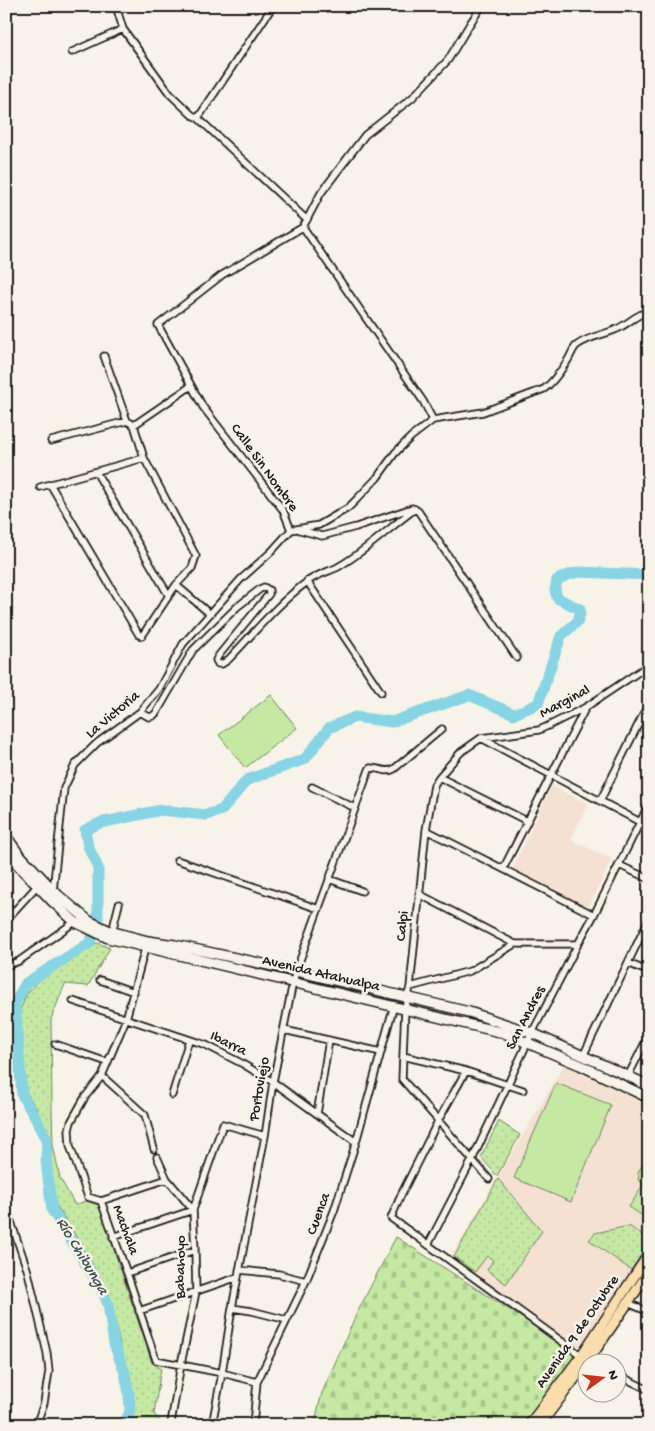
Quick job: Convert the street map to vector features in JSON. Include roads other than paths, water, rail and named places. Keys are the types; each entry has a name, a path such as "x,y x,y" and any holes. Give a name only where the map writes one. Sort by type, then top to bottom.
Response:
{"main road":[{"name":"Avenida Atahualpa","path":"6,836 18,853 85,922 110,933 293,982 504,1033 580,1065 649,1098"},
{"name":"Avenida Atahualpa","path":"6,852 74,922 85,922"},
{"name":"Avenida Atahualpa","path":"147,944 176,945 469,1012 532,1033 649,1086"},
{"name":"Avenida 9 de Octubre","path":"591,1354 649,1254"},
{"name":"Avenida 9 de Octubre","path":"591,1354 649,1272"},
{"name":"Avenida 9 de Octubre","path":"534,1424 578,1371"}],"street":[{"path":"116,6 123,29 170,94 308,220"},
{"path":"198,118 273,6"},
{"path":"433,420 423,401 303,227 322,192 365,135 412,98 448,60 470,22 482,6"},
{"path":"72,52 123,29"},
{"name":"Calle Sin Nombre","path":"303,227 222,275 158,325 203,406 283,510 291,530 319,525 348,508 377,478 395,453 411,437 433,420 483,412 544,389 550,385 575,347 588,339 620,328 642,313 649,311"},
{"path":"50,484 139,635 142,636 176,585 192,568 196,556 144,458 134,425 127,421 104,356"},
{"path":"134,425 191,386"},
{"path":"51,441 127,421"},
{"path":"40,487 144,458"},
{"path":"96,472 169,596"},
{"path":"298,529 322,536 356,528 412,508 418,510 517,658"},
{"path":"140,712 149,717 158,712 193,650 237,607 260,589 267,588 269,594 219,654 216,660 218,664 228,660 281,605 307,582 349,560 415,509"},
{"name":"La Victoria","path":"52,901 64,788 75,765 97,743 140,712 159,689 183,644 241,579 271,552 291,530"},
{"path":"307,582 381,692"},
{"path":"176,585 210,614"},
{"name":"Marginal","path":"438,777 461,752 482,738 539,730 586,707 649,665"},
{"path":"600,801 648,705"},
{"path":"503,869 586,707"},
{"name":"Portoviejo","path":"212,1425 239,1270 296,971 370,768 373,767 386,771 394,769 442,729"},
{"path":"482,738 640,822"},
{"path":"438,777 527,821"},
{"name":"Calpi","path":"438,777 434,785 426,830 410,987 405,1008 402,1079 438,1121"},
{"path":"312,786 355,808"},
{"name":"San Andres","path":"428,1245 472,1160 532,1033 594,915 649,804"},
{"path":"426,830 594,915"},
{"path":"177,860 319,909"},
{"path":"619,865 649,879"},
{"path":"329,879 362,891"},
{"path":"6,920 37,886"},
{"path":"419,894 514,944 578,944"},
{"path":"6,904 13,912"},
{"path":"110,933 120,904"},
{"path":"583,1056 649,919"},
{"path":"6,958 8,965 19,961 74,922"},
{"name":"Machala","path":"147,944 126,1019 102,1076 85,1097 71,1122 69,1130 70,1146 88,1197 102,1201 156,1360 257,1382"},
{"path":"410,987 470,971 514,944"},
{"path":"628,962 649,972"},
{"path":"100,980 134,992"},
{"name":"Ibarra","path":"73,1001 206,1045 274,1082 356,1142"},
{"name":"Cuenca","path":"252,1425 257,1382 306,1281 334,1211 356,1142 394,1006"},
{"path":"284,1030 381,1052"},
{"path":"628,1076 649,1035"},
{"path":"172,1095 189,1040"},
{"path":"317,1114 329,1040"},
{"path":"55,1044 107,1062"},
{"path":"403,1056 466,1071 523,1090"},
{"path":"466,1071 438,1121 391,1218 579,1354"},
{"path":"102,1076 146,1114 154,1149"},
{"path":"438,1121 489,1179"},
{"path":"193,1210 223,1124 265,1136"},
{"path":"157,1158 167,1178 193,1210"},
{"path":"102,1201 167,1178"},
{"path":"6,1207 28,1272 47,1354 49,1371 44,1403 36,1425"},
{"path":"114,1237 193,1210"},
{"name":"Babahoyo","path":"171,1423 196,1292 193,1210"},
{"path":"128,1273 195,1250"},
{"path":"239,1270 279,1274 306,1281"},
{"path":"139,1311 238,1277"},
{"path":"628,1303 649,1312"},
{"path":"232,1308 287,1320"},
{"path":"628,1380 649,1390"}],"waterway":[{"name":"Río Chibunga","path":"124,1425 130,1411 129,1394 125,1373 114,1344 108,1304 102,1290 52,1210 46,1161 47,1139 22,1095 15,1003 26,983 90,943 98,919 98,868 88,846 85,830 100,823 161,810 206,815 222,810 247,780 305,759 329,728 355,717 392,722 469,695 514,714 538,704 561,636 578,621 580,614 580,609 557,598 555,590 557,580 579,572 649,575"}]}
